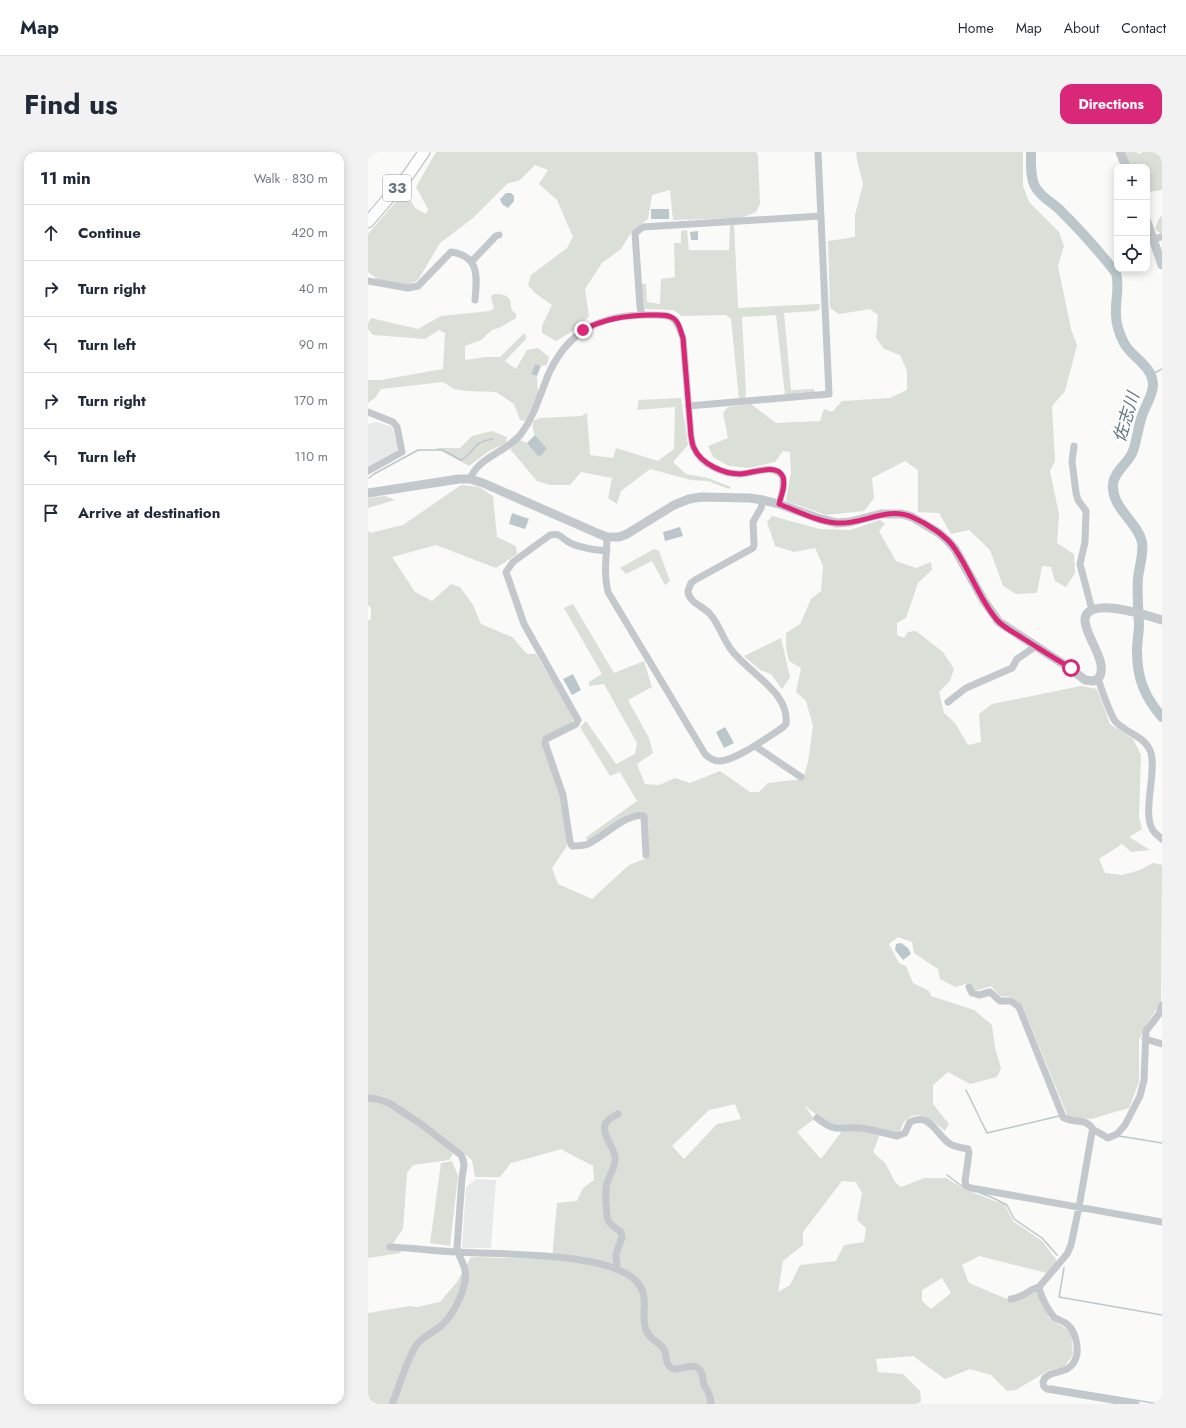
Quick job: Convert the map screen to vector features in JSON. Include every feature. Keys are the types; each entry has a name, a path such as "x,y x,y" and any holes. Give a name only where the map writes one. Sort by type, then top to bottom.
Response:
{"main road":[{"name":"33","path":"368,222 409,174 424,152"}],"street":[{"path":"688,406 829,394 818,152"},
{"path":"1120,152 1125,164"},
{"path":"642,315 640,307 636,232 643,227 821,216"},
{"path":"1150,226 1158,238 1162,266"},
{"path":"472,261 496,236 499,235"},
{"path":"368,281 408,288 418,286 451,252 462,253 472,261 476,270 475,300"},
{"path":"470,479 472,472 490,457 512,444 520,435 535,412 550,373 560,353 573,338 583,330 595,324 615,318 642,315 662,315 671,317 678,322 683,338 688,406 694,449 702,459 712,466 729,473 742,474 768,469 778,471 783,477 784,483 779,504"},
{"path":"368,412 393,422 397,427 402,452 368,471"},
{"path":"1074,446 1072,462 1076,493 1078,500 1086,511 1085,542 1080,564 1092,610"},
{"path":"368,493 446,481 470,479 483,483 607,537 619,537 627,534 674,505 689,499 701,497 750,498 763,500 779,504 820,519 837,523 850,522 881,514 902,514 912,517 939,533 948,541 955,549 992,614 1007,628 1085,680 1093,681 1098,679"},
{"path":"607,537 604,574 608,592 705,754 710,759 718,761 729,759 755,746 782,728 786,724 785,712 777,696 768,684 739,661 710,614 690,598 688,591 691,583 695,580 753,548 753,522 761,508 763,500"},
{"path":"607,551 592,549 567,541 562,536 555,534 550,535 513,562 506,572 524,624 578,720 576,724 546,739 544,742 563,795 570,842 572,846 588,844 628,819 639,815 644,816 646,855"},
{"path":"1162,620 1144,614 1110,608 1092,610 1087,614 1085,620 1086,629 1101,663 1102,670 1098,679 1114,720 1126,730 1140,737 1150,751 1152,777 1149,805 1150,826 1154,833 1162,839"},
{"path":"948,702 966,688 1012,668 1017,659 1036,646"},
{"path":"755,746 801,777"},
{"path":"969,987 972,992 979,995 990,992 1000,1001 1011,1001 1019,1007 1063,1117 1070,1121 1090,1124 1094,1131 1108,1138 1117,1134 1125,1125 1140,1096 1144,1080 1146,1031 1159,1014 1162,1005"},
{"path":"1145,1040 1162,1044"},
{"path":"368,1098 389,1103 421,1124 461,1155 464,1160 457,1247 465,1270 466,1279 452,1312 442,1325 424,1338 414,1351 392,1404"},
{"path":"617,1268 616,1254 622,1237 621,1232 611,1225 608,1220 606,1188 614,1167 615,1158 614,1150 604,1132 604,1126 607,1121 618,1114"},
{"path":"817,1118 826,1126 839,1129 859,1128 884,1132 897,1136 904,1133 910,1122 915,1119 921,1119 936,1128 946,1141 968,1149 969,1154 965,1181 966,1186 1162,1222"},
{"path":"1011,1299 1026,1295 1039,1287 1067,1254 1071,1245 1079,1207 1091,1135 1094,1131"},
{"path":"390,1247 574,1259 617,1268 628,1273 643,1290 646,1331 650,1337 663,1347 668,1364 675,1370 695,1366 699,1368 703,1377 704,1386 709,1393 711,1404"},
{"path":"1039,1287 1050,1312 1055,1318 1068,1325 1075,1335 1077,1353 1072,1364 1066,1369 1047,1376 1044,1379 1044,1387 1047,1389 1136,1404"}],"shaded area":[{"path":"436,152 756,152 758,155 760,204 756,212 741,218 673,220 670,190 652,195 648,219 632,231 621,249 602,263 585,289 589,316 578,328 556,341 542,333 542,326 552,305 535,293 528,285 531,275 567,248 573,237 557,200 539,184 548,170 535,165 520,180 507,184 473,218 440,243 418,280 409,285 380,281 368,272 368,234 405,191 415,208 426,214 428,209 416,187"},
{"path":"856,152 1023,152 1023,186 1029,202 1059,232 1064,246 1058,266 1071,329 1077,345 1065,391 1052,406 1055,461 1050,471 1059,514 1057,543 1074,554 1075,573 1066,587 1055,581 1051,567 1042,566 1037,593 1016,594 1003,586 990,550 969,530 951,534 939,513 918,512 918,470 905,461 872,478 874,498 864,511 826,515 786,501 791,472 790,452 783,451 775,462 749,468 729,466 713,457 708,446 728,438 723,413 728,407 751,404 776,423 820,421 824,409 832,412 842,401 890,398 907,390 907,371 900,355 884,349 876,338 878,315 870,309 839,314 830,308 828,241 855,237 855,215 863,184"},
{"path":"1124,152 1137,152 1138,154 1143,152 1162,152 1162,190 1150,192 1150,164 1128,164"},
{"path":"506,193 511,193 514,196 514,201 508,208 502,204 500,199"},
{"path":"651,209 669,209 669,219 651,219"},
{"path":"1162,216 1162,235 1155,229 1159,218"},
{"path":"734,223 738,308 820,304 819,310 816,311 784,313 791,390 814,389 815,394 785,395 776,315 742,317 746,393 745,398 739,399 731,319 726,315 682,316 673,310 643,309 641,283 646,284 647,302 660,304 661,279 675,277 674,243 681,243 681,231 687,230 689,250 729,250 730,225"},
{"path":"698,231 698,240 691,240 690,232"},
{"path":"493,294 504,295 509,299 511,309 516,314 516,318 501,327 492,330 481,340 465,346 465,360 500,357 524,333 527,338 505,361 516,369 527,350 538,348 549,357 547,365 541,366 535,364 531,374 537,376 538,394 525,421 520,420 514,404 496,392 454,389 443,382 381,389 375,398 368,403 368,380 381,380 443,369 445,333 439,330 425,339 373,335 368,329 368,323 371,318 418,329 441,316 490,311 494,308 491,298"},
{"path":"535,364 541,366 537,376 531,374"},
{"path":"681,398 688,445 673,462 686,474 708,478 731,487 729,489 708,481 691,480 650,469 621,491 617,504 608,498 612,478 581,472 570,485 550,485 537,481 510,449 519,440 527,443 539,456 547,449 534,434 533,421 540,418 581,416 587,413 590,455 613,458 616,448 658,461 674,449 675,407 637,410 639,400"},
{"path":"377,422 392,427 398,447 397,453 368,468 368,424"},
{"path":"492,431 507,437 506,443 489,451 469,466 436,448 460,448 472,436"},
{"path":"535,435 547,449 539,457 527,443"},
{"path":"461,485 479,487 493,496 497,537 516,546 517,554 496,568 436,545 392,557 415,592 432,601 451,584 460,587 473,605 481,624 512,637 527,654 536,654 574,718 572,722 542,740 560,795 567,846 552,868 558,884 592,899 629,865 647,858 647,818 633,813 589,841 585,838 637,801 620,772 610,776 580,727 586,721 616,764 635,754 637,743 604,684 589,686 589,682 602,674 564,608 573,604 614,673 644,661 652,687 628,700 649,738 653,753 637,764 645,784 659,785 675,778 690,783 720,771 750,792 759,792 768,783 803,779 808,762 813,726 806,701 796,692 801,668 789,661 786,648 786,633 800,624 811,599 821,591 823,566 815,548 794,552 775,546 767,522 772,516 820,529 850,530 880,520 885,524 879,531 896,561 916,568 931,562 932,570 918,583 906,618 897,623 897,635 904,638 908,632 916,631 943,652 954,669 950,681 939,692 944,713 955,723 968,745 981,742 979,714 992,704 1081,686 1097,689 1110,724 1133,739 1141,755 1139,817 1142,829 1129,837 1150,850 1131,852 1122,844 1099,859 1105,873 1122,875 1140,870 1153,863 1162,865 1161,1003 1148,1022 1139,1040 1139,1082 1129,1108 1091,1119 1068,1117 1023,1007 1012,997 1000,996 991,986 975,991 970,983 955,987 940,979 938,969 914,953 912,942 898,937 889,944 899,963 906,966 913,983 929,991 931,996 974,1010 992,1025 995,1048 1001,1068 997,1077 970,1084 948,1072 933,1085 933,1104 949,1124 945,1131 931,1120 920,1115 909,1117 903,1123 899,1133 827,1123 804,1105 814,1119 797,1132 821,1159 842,1131 857,1130 880,1134 873,1152 885,1163 895,1182 901,1187 924,1178 946,1178 964,1189 1005,1205 1013,1221 1042,1241 1058,1262 1047,1273 979,1256 962,1265 969,1283 1014,1302 1037,1292 1049,1318 1071,1332 1073,1355 1064,1367 1049,1370 1016,1390 1007,1391 991,1375 970,1369 945,1379 913,1356 876,1359 878,1372 903,1374 920,1391 921,1402 916,1404 368,1404 368,1313 410,1306 417,1307 440,1302 457,1282 471,1257 552,1259 557,1203 577,1201 583,1188 594,1180 593,1166 562,1149 511,1163 500,1177 475,1177 472,1160 424,1123 453,1154 449,1160 413,1165 407,1173 403,1229 393,1243 401,1253 368,1258 368,621 371,619 371,608 368,605 368,531 370,533 403,525","holes":["735,1104 741,1119 717,1124 684,1159 672,1146 709,1110","842,1181 856,1182 862,1193 857,1220 866,1228 864,1242 844,1245 836,1261 800,1265 790,1285 778,1292 783,1261 803,1245 803,1232","942,1278 951,1293 931,1309 922,1301 922,1290"]},
{"path":"385,496 395,500 368,508 368,498"},
{"path":"512,513 529,519 525,529 509,524"},
{"path":"680,527 683,536 665,541 663,532"},
{"path":"654,549 659,551 670,581 665,585 652,561 626,574 620,568"},
{"path":"781,638 790,677 782,689 771,674 760,670 744,656"},
{"path":"573,674 581,690 572,695 563,679"},
{"path":"725,727 734,743 724,748 716,732"},
{"path":"901,943 908,948 911,954 903,960 895,950 896,944"},
{"path":"452,1161 458,1176 450,1246 430,1243 441,1163"},
{"path":"476,1179 496,1180 491,1248 462,1248 466,1187"}],"waterway":[{"name":"佐志川","path":"1031,152 1032,176 1038,192 1061,211 1116,273 1118,283 1116,309 1117,326 1124,343 1146,367 1152,378 1152,393 1143,412 1133,451 1114,479 1113,493 1120,507 1135,527 1142,542 1138,584 1138,670 1150,702 1162,717"},
{"path":"1151,375 1162,369"},
{"path":"369,478 418,450 442,450 461,460 479,444 493,439"},
{"path":"966,1090 987,1133 1059,1116"},
{"path":"1119,1136 1162,1143"},
{"path":"947,1175 963,1187"},
{"path":"980,1193 1007,1205 1014,1219 1042,1238 1057,1255"},
{"path":"1064,1268 1059,1297 1162,1315"},
{"path":"1050,1386 1159,1404"}],"route":[{"path":"583,330 595,324 615,318 642,315 662,315 671,317 678,322 683,338 691,436 694,449 702,459 712,466 729,473 742,474 773,469 778,471 783,477 784,483 779,504 820,519 837,523 850,522 881,514 892,513 912,517 939,533 955,549 984,601 999,622 1071,668"}]}
